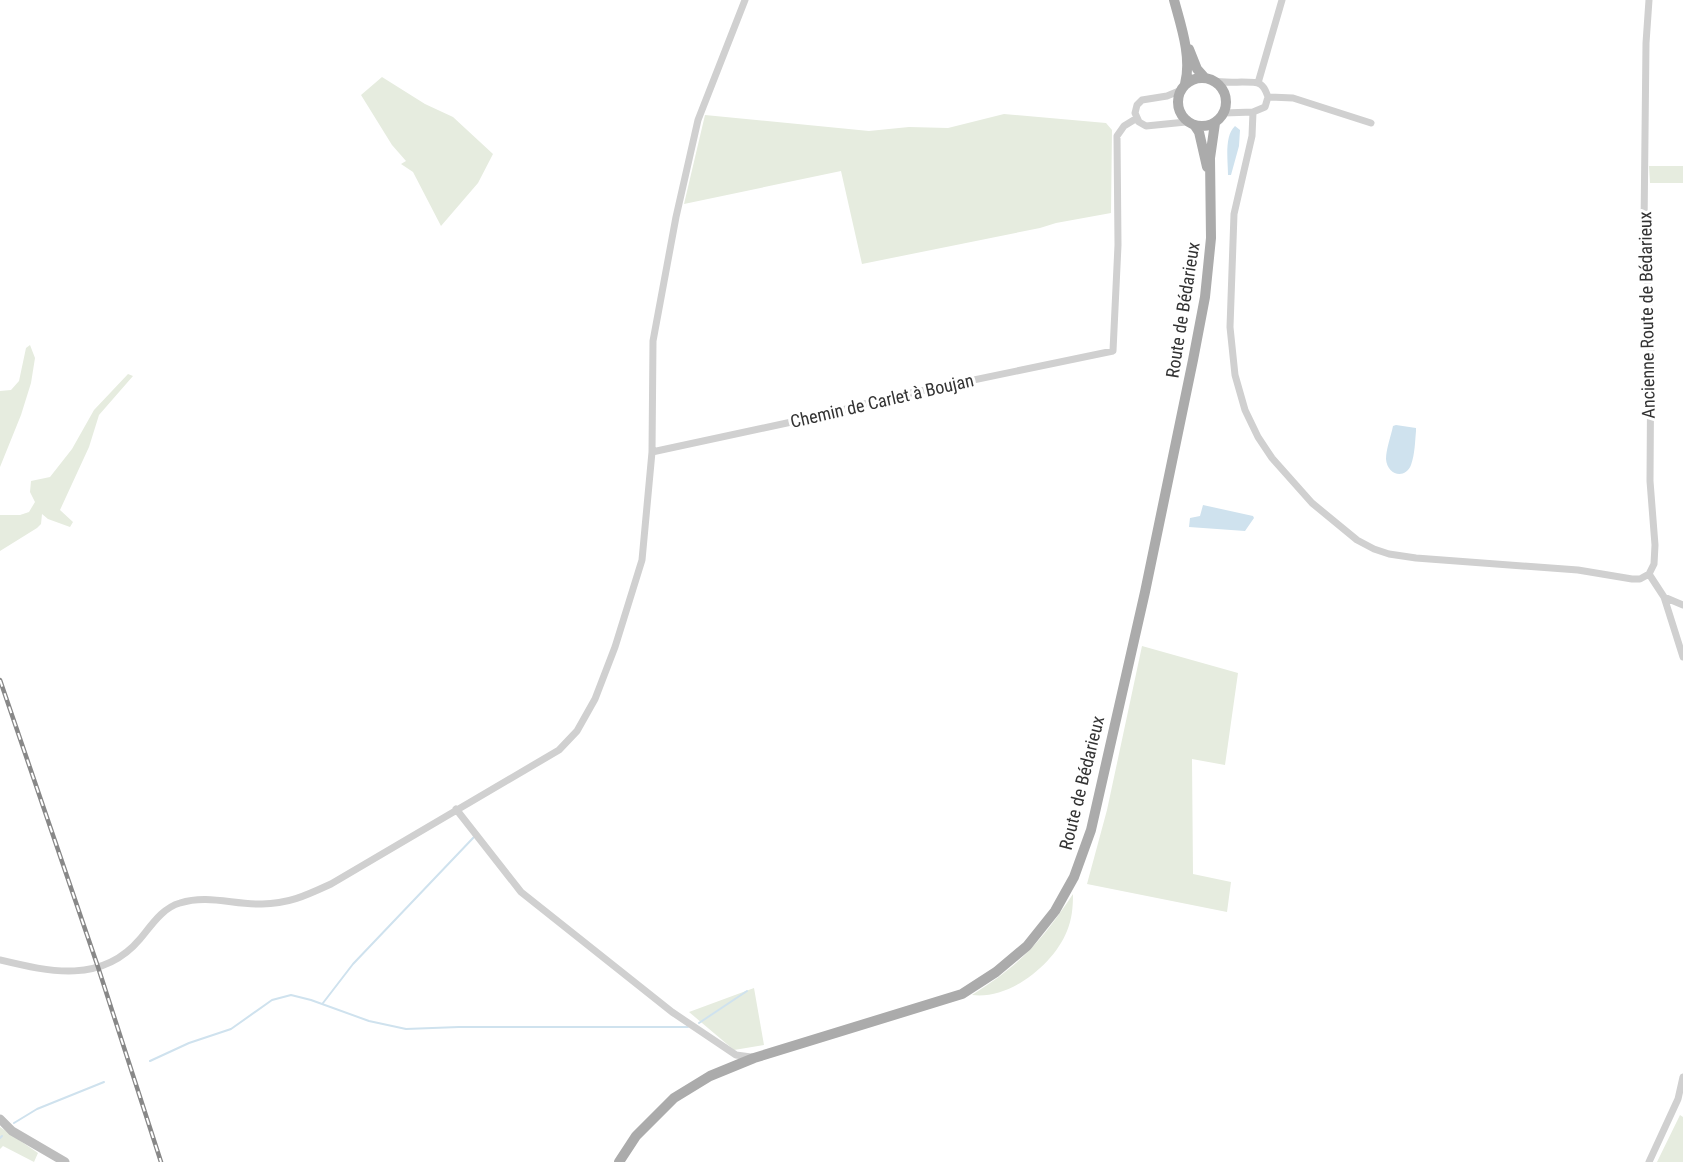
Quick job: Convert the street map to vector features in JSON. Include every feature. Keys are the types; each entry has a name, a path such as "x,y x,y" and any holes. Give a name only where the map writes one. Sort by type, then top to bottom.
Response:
{"main road":[{"path":"1174,0 1197,69 1224,92 1226,106 1224,113 1215,123 1202,127 1191,124 1182,117 1177,104 1187,60 1182,29"},
{"path":"1182,88 1191,80 1209,80"},
{"name":"Route de Bédarieux","path":"619,1162 636,1136 674,1098 710,1076 754,1058 962,994 996,972 1027,946 1055,911 1074,877 1091,830 1153,557 1205,297 1211,238 1210,158 1215,123"},
{"name":"Route de Bédarieux","path":"1191,124 1199,132 1210,185"}],"street":[{"path":"0,960 36,968 71,972 98,967 127,954 160,915 179,903 195,899 261,904 295,901 331,884 559,750 577,731 595,699 615,647 642,561 652,452 652,341 698,120 745,0"},
{"path":"1258,82 1282,0"},
{"name":"Ancienne Route de Bédarieux","path":"1649,0 1646,43 1644,227 1651,330 1649,442 1654,564 1649,574"},
{"path":"1209,80 1233,84 1258,82 1264,87 1268,97 1264,107 1253,112 1224,113"},
{"path":"1182,88 1167,96 1142,100 1136,109 1137,118 1142,124 1150,126 1191,124"},
{"path":"1268,97 1293,98 1371,123"},
{"path":"1253,112 1250,146 1234,214 1230,302 1231,350 1245,410 1258,437 1291,481 1312,503 1357,540 1389,554 1578,570 1632,579 1640,579 1649,574 1664,597 1683,657"},
{"name":"Chemin de Carlet à Boujan","path":"652,452 824,415 887,398 1113,351 1118,245 1117,136 1125,126 1137,118"},
{"path":"1664,597 1683,605"},
{"path":"456,809 521,892 672,1011 736,1055 754,1058"},
{"path":"1649,1162 1678,1099 1683,1077"},
{"path":"0,1119 12,1131 64,1162"}],"shaded area":[{"path":"382,77 425,104 453,117 493,154 478,183 441,226 413,172 401,164 406,161 392,145 361,95"},
{"path":"1004,114 1106,123 1112,130 1111,213 862,264 841,171 684,204 705,115 869,131 909,127 948,128"},
{"path":"1649,166 1683,166 1683,183 1650,183"},
{"path":"30,345 35,358 31,383 0,467 0,391 11,390 19,381 26,348"},
{"path":"128,374 133,376 99,415 89,447 60,510 73,522 70,527 48,519 42,514 41,524 37,528 0,551 0,515 20,515 29,512 35,502 30,492 31,481 50,477 72,449 94,410"},
{"path":"1142,646 1238,673 1225,765 1192,759 1193,874 1231,882 1227,912 1087,884 1107,810"},
{"path":"1073,894 1072,913 1067,931 1052,956 1041,967 1015,986 1001,992 972,995 1004,973 1029,951 1051,926"},
{"path":"754,988 764,1045 734,1050 689,1012"},
{"path":"1680,1115 1683,1117 1683,1162 1657,1162"},
{"path":"0,1127 38,1153 34,1162 3,1146 0,1149"}],"water":[{"path":"1235,126 1240,130 1239,146 1231,175 1228,175 1228,142"},
{"path":"1393,426 1416,428 1411,465 1405,473 1401,474 1389,469 1386,459"},
{"path":"1203,505 1254,518 1245,531 1189,527 1190,518 1200,516"}],"waterway":[{"path":"323,1003 353,964 474,837"},
{"path":"699,1023 747,991"},
{"path":"150,1061 189,1043 231,1029 272,1000 291,995 369,1021 406,1029 688,1027"},
{"path":"14,1123 37,1109 104,1082"}],"railway":[{"path":"0,680 98,967 161,1162"}]}
